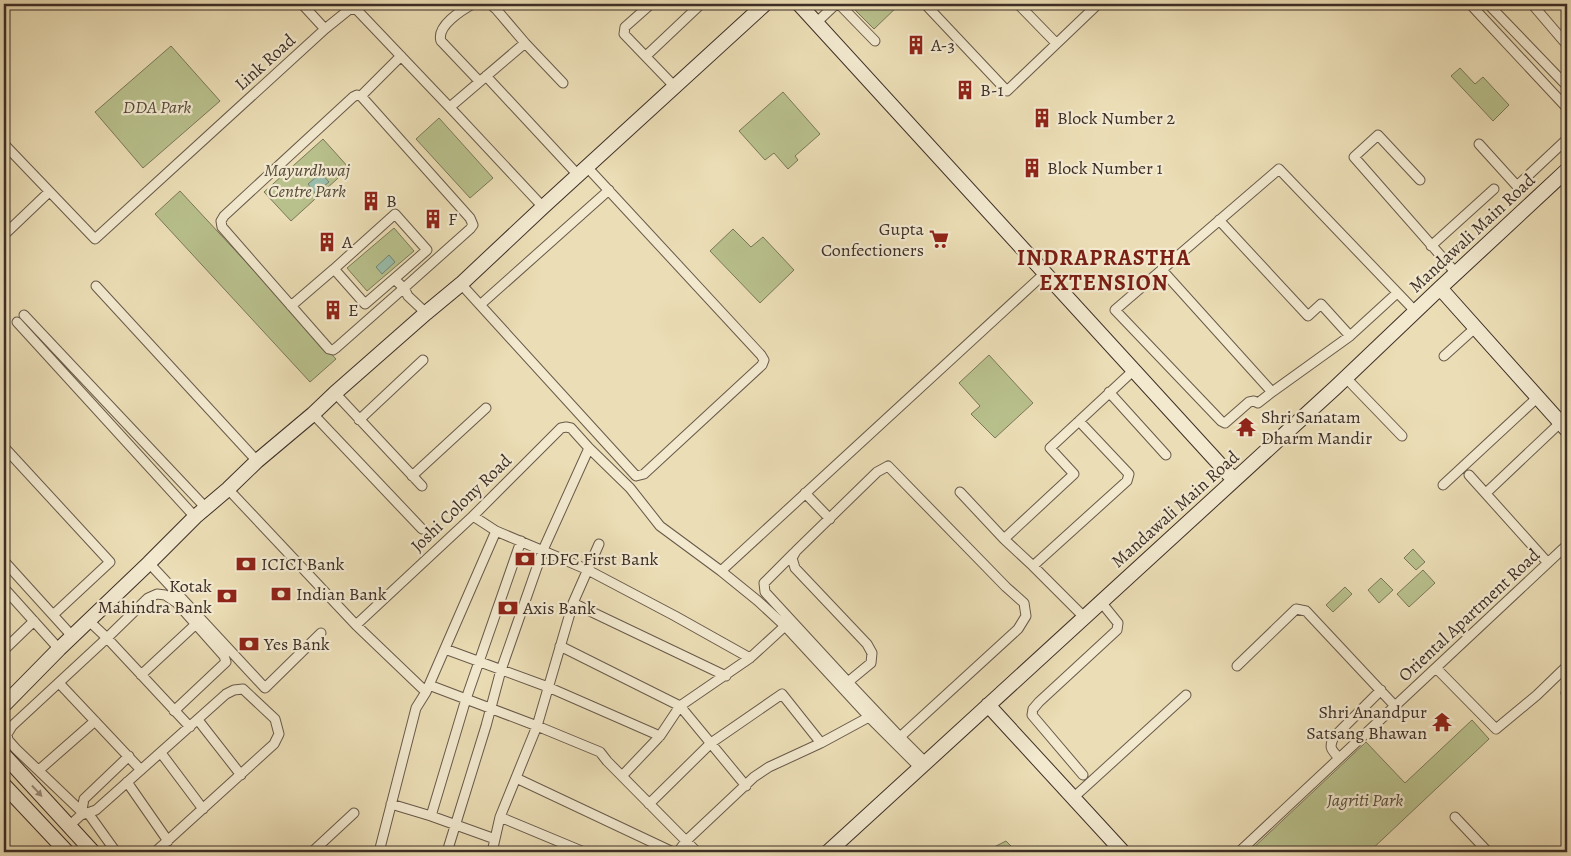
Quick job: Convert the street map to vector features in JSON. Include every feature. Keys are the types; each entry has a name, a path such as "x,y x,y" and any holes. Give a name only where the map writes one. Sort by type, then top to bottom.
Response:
{"street":[{"path":"302,4 325,30"},
{"path":"461,284 636,476 644,474 762,364 764,360 609,190 583,171 441,41 441,30 464,9 473,4"},
{"path":"490,4 562,83"},
{"path":"651,4 625,27 625,36 646,56 674,88"},
{"path":"646,56 701,4"},
{"path":"4,705 88,620 200,512 461,284 765,4"},
{"path":"799,4 1234,480"},
{"path":"816,23 838,4 875,41"},
{"path":"925,4 1007,90 1098,4"},
{"path":"1018,4 1056,43"},
{"path":"1470,4 1567,108"},
{"path":"1488,4 1567,86"},
{"path":"1532,4 1567,45"},
{"name":"Link Road","path":"4,144 94,239 325,30 349,9 354,9 450,107 543,207"},
{"path":"450,107 525,43"},
{"path":"361,96 401,56"},
{"path":"361,96 470,218 472,225 470,229 333,350 329,348 222,227 221,221 289,155 353,97 361,96"},
{"path":"1420,180 1378,136 1354,157 1456,274"},
{"path":"1479,144 1517,186 1567,139"},
{"path":"1397,293 1350,336 1258,403 1254,400 1249,402 1226,423 1221,421 1115,310 1279,169 1415,311"},
{"name":"Mandawali Main Road","path":"828,852 1346,378 1567,170"},
{"path":"1432,246 1494,189"},
{"path":"480,305 609,190"},
{"path":"4,235 49,192"},
{"path":"292,306 395,214 427,250 365,304 334,269"},
{"path":"1219,220 1308,316 1321,304 1350,336"},
{"path":"1162,270 1272,392"},
{"path":"721,571 1045,273"},
{"path":"394,279 426,313"},
{"path":"96,286 257,461"},
{"path":"1440,288 1564,427 1486,493"},
{"path":"24,315 200,512"},
{"path":"17,322 200,512"},
{"path":"1444,356 1476,328"},
{"path":"359,420 422,360"},
{"path":"1004,539 1074,474 1050,448 1134,370"},
{"path":"1346,378 1402,436"},
{"path":"1109,392 1166,454"},
{"path":"335,393 422,486"},
{"path":"1444,485 1538,397"},
{"path":"412,476 486,408"},
{"path":"313,414 422,529"},
{"path":"1033,566 1127,481 1128,474 1079,421"},
{"name":"Joshi Colony Road","path":"356,625 473,516 561,428 571,428 588,448 630,488 660,526 758,601 785,626 869,718 923,765"},
{"path":"4,448 110,562 53,615"},
{"path":"447,852 486,726 501,670 544,550 588,448"},
{"path":"900,737 1018,629 1026,616 1024,603 1006,587 888,466 877,472 764,583 765,592 900,737 923,765"},
{"path":"1469,475 1548,563"},
{"path":"228,489 356,625 427,689 466,699 600,752 697,852"},
{"path":"960,492 1004,539 1084,617"},
{"path":"805,493 830,519"},
{"path":"473,516 496,530 586,569 750,658"},
{"path":"378,852 416,708 427,689 496,530"},
{"path":"431,816 466,699 521,541"},
{"path":"492,852 500,817 536,726 573,603 586,569 599,544"},
{"name":"Oriental Apartment Road","path":"1239,852 1567,545"},
{"path":"796,551 792,558 795,568 867,644 872,653 871,663 848,682"},
{"path":"4,561 72,636"},
{"path":"149,563 266,688 321,633"},
{"path":"4,588 59,649"},
{"path":"116,852 84,813 8,740 8,734 12,726 148,598 157,594 166,595 177,603 224,656 226,662 174,711"},
{"path":"1083,775 1032,715 1033,709 1039,702 1117,630 1118,623 1101,602"},
{"path":"573,603 726,676"},
{"path":"1237,666 1296,609 1306,611 1396,706"},
{"path":"88,620 190,728"},
{"path":"4,650 34,621"},
{"path":"142,675 196,624"},
{"path":"622,776 660,736 680,706 750,658 785,626"},
{"path":"560,646 680,706 746,786"},
{"path":"444,649 548,687 660,736"},
{"path":"1436,668 1496,729 1537,695 1567,666"},
{"path":"58,683 141,770"},
{"path":"69,826 84,813 96,810 226,694 234,690 243,689 275,719 279,734 274,744 155,852"},
{"path":"1339,758 1330,744 1334,737 1381,690"},
{"path":"649,804 711,743 782,694 821,742"},
{"path":"1073,798 1186,695"},
{"path":"988,705 1123,852"},
{"path":"678,852 686,841 754,777 769,766 869,718"},
{"path":"198,720 241,775"},
{"path":"39,770 95,721"},
{"path":"161,753 203,809"},
{"path":"4,755 93,852"},
{"path":"84,813 84,799 129,756"},
{"path":"516,778 673,852"},
{"path":"127,782 168,841"},
{"path":"4,786 67,852"},
{"path":"391,804 496,839"},
{"path":"312,852 354,813"},
{"path":"500,817 584,852"},
{"path":"1455,817 1488,852"}],"green space":[{"path":"849,4 900,4 874,29"},
{"name":"DDA Park","path":"171,46 220,101 143,168 95,112"},
{"path":"1460,68 1475,84 1483,77 1509,105 1493,121 1451,76"},
{"path":"783,92 820,134 795,156 798,160 788,169 774,153 765,160 739,131"},
{"path":"439,118 493,178 470,198 416,139"},
{"name":"Mayurdhwaj Centre Park","path":"323,139 349,168 291,221 264,192"},
{"path":"180,191 336,359 310,382 155,214"},
{"path":"394,228 414,251 367,291 347,268"},
{"path":"733,229 751,247 763,237 794,270 760,303 710,251"},
{"path":"989,355 1033,403 995,438 971,414 980,406 959,383"},
{"path":"1413,549 1425,562 1416,570 1404,558"},
{"path":"1423,570 1435,583 1409,607 1397,594"},
{"path":"1381,578 1393,590 1379,603 1368,590"},
{"path":"1345,587 1352,594 1333,612 1326,605"},
{"name":"Jagriti Park","path":"1472,720 1489,739 1369,852 1249,852 1366,742 1405,783"},
{"path":"1006,841 1017,852 984,852"}],"shaded area":[{"path":"321,173 329,182 315,193 308,184"},
{"path":"389,255 395,262 382,274 376,267"}],"place":[{"name":"A-3","path":"916,45"},
{"name":"B-1","path":"965,90"},
{"name":"Block Number 2","path":"1042,118"},
{"name":"Block Number 1","path":"1032,168"},
{"name":"B","path":"371,201"},
{"name":"F","path":"433,219"},
{"name":"Gupta Confectioners","path":"939,239"},
{"name":"A","path":"327,242"},
{"name":"E","path":"333,310"},
{"name":"Shri Sanatam Dharm Mandir","path":"1246,427"},
{"name":"IDFC First Bank","path":"525,559"},
{"name":"ICICI Bank","path":"246,564"},
{"name":"Indian Bank","path":"281,594"},
{"name":"Kotak Mahindra Bank","path":"227,596"},
{"name":"Axis Bank","path":"508,608"},
{"name":"Yes Bank","path":"249,644"},
{"name":"Shri Anandpur Satsang Bhawan","path":"1442,722"}],"district":[{"name":"INDRAPRASTHA EXTENSION","path":"1104,270"}]}
